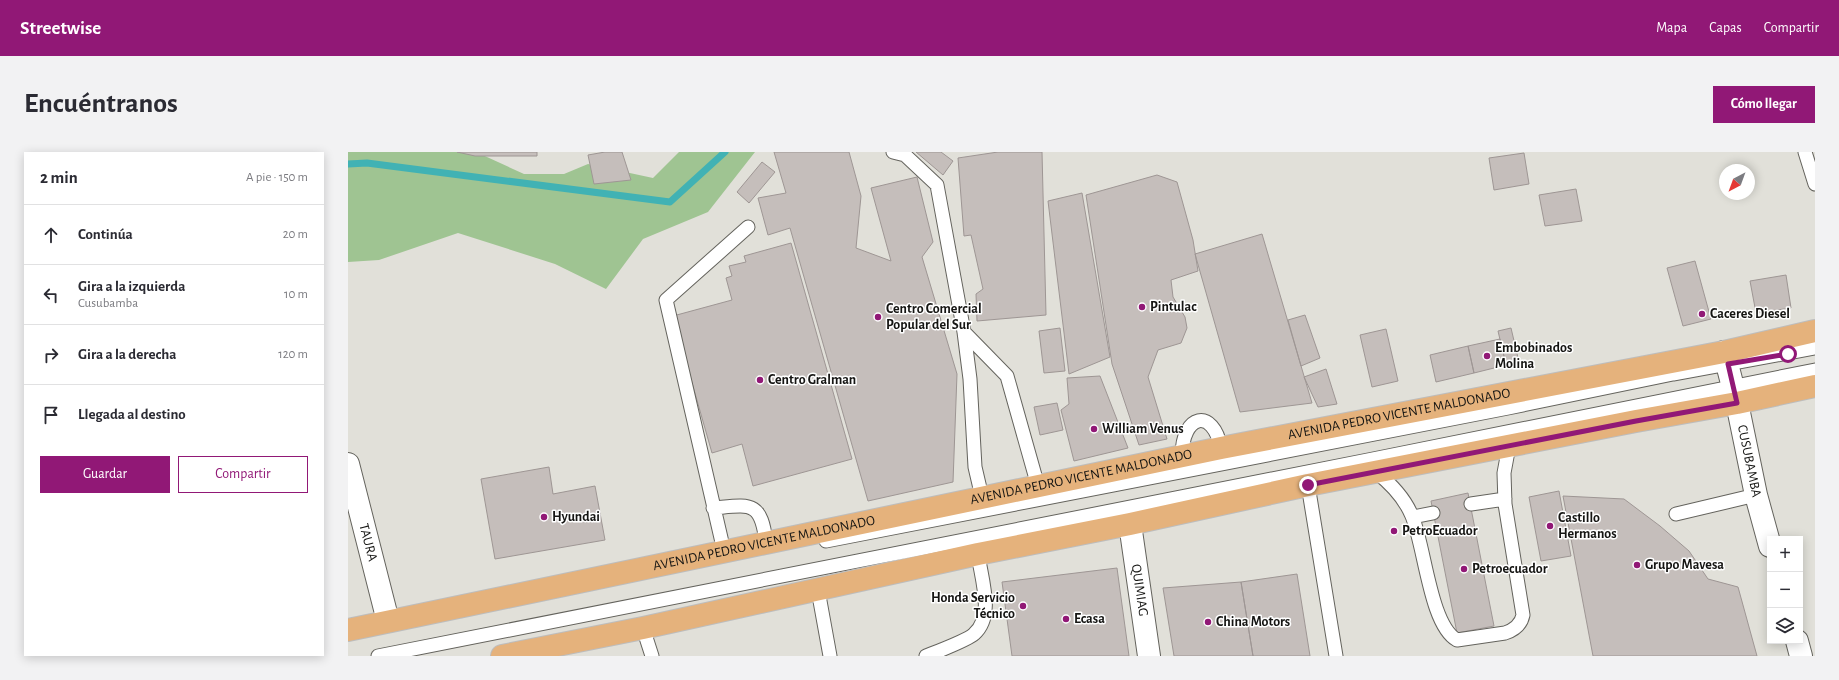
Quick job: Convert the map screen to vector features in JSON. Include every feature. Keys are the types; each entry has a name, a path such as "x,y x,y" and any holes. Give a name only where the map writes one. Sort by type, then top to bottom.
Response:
{"main road":[{"name":"AVENIDA PEDRO VICENTE MALDONADO","path":"348,630 1221,448 1726,358 1815,331"},
{"path":"502,656 643,628 978,554 1130,524 1308,485 1509,446 1735,395 1815,386"}],"street":[{"name":"CUSUBAMBA","path":"1726,358 1756,494 1767,536"},
{"name":"TAURA","path":"348,464 388,622"},
{"name":"QUIMIAG","path":"1130,524 1149,656"},
{"path":"1798,644 1801,656"}],"lane":[{"path":"893,152 905,155 937,185 964,332 970,379 975,467 982,497"},
{"path":"1805,152 1815,184"},
{"path":"724,551 666,300 748,227"},
{"path":"964,332 1006,376 1038,486"},
{"path":"348,638 1726,358 1815,348"},
{"path":"378,656 1735,395 1815,370"},
{"path":"1182,456 1182,442 1187,428 1191,423 1200,421 1213,427 1219,435 1221,448"},
{"path":"1376,472 1389,482 1413,516 1439,618 1451,637 1457,640 1505,633 1512,631 1519,625 1523,615 1505,499 1504,473 1509,446"},
{"path":"1308,485 1336,656"},
{"path":"1676,514 1756,494"},
{"path":"1471,504 1505,499"},
{"path":"713,508 746,506 755,510 761,518 766,542"},
{"path":"1413,516 1433,513"},
{"path":"926,656 974,635 983,621 986,610 978,554"},
{"path":"818,590 830,656"},
{"path":"643,628 652,656"}],"green space":[{"path":"348,152 476,152 524,174 564,174 588,164 653,178 679,152 755,152 708,212 643,239 606,289 555,264 458,233 379,260 348,262"}],"building":[{"path":"457,152 537,152 537,156 475,156"},
{"path":"605,152 622,152 631,180 594,184 588,155"},
{"name":"Centro Comercial Popular del Sur","path":"774,152 849,152 861,196 856,248 891,261 871,188 917,177 933,242 922,257 957,374 953,482 868,501 790,228 768,235 758,198 786,193"},
{"path":"916,152 941,152 953,161 943,175"},
{"path":"998,152 1042,152 1046,315 977,321 976,294 983,289 971,235 964,236 958,158"},
{"path":"1524,153 1529,184 1494,190 1489,158"},
{"path":"762,162 775,172 749,203 737,192"},
{"name":"Pintulac","path":"1157,175 1177,182 1193,240 1198,271 1171,280 1173,297 1185,317 1187,328 1181,343 1158,350 1148,377 1167,439 1139,445 1112,364 1086,195"},
{"path":"1576,189 1582,221 1545,226 1539,195"},
{"path":"1082,193 1110,357 1069,374 1048,201"},
{"path":"1262,234 1312,403 1240,412 1195,254"},
{"name":"Centro Gralman","path":"791,243 852,459 753,486 742,444 712,453 673,316 732,300 726,278 732,276 729,266 746,262 744,256"},
{"path":"1695,261 1711,319 1683,326 1667,268"},
{"path":"1786,275 1791,308 1756,313 1750,281"},
{"path":"1305,315 1320,358 1301,366 1288,320"},
{"path":"1060,328 1065,371 1044,373 1039,331"},
{"path":"1511,328 1519,362 1506,365 1498,331"},
{"path":"1386,329 1398,381 1372,387 1360,335"},
{"name":"Embobinados Molina","path":"1500,339 1506,365 1474,373 1468,346"},
{"path":"1468,346 1474,373 1436,382 1430,355"},
{"path":"1326,369 1337,404 1318,407 1304,377"},
{"name":"William Venus","path":"1100,376 1128,448 1074,461 1061,410 1069,404 1067,378"},
{"path":"1057,403 1063,430 1040,435 1034,407"},
{"name":"Hyundai","path":"549,467 553,494 595,486 605,540 495,559 481,479"},
{"name":"Castillo Hermanos","path":"1559,491 1571,556 1541,561 1529,497"},
{"name":"Petroecuador","path":"1468,493 1494,626 1457,633 1431,501"},
{"name":"Grupo Mavesa","path":"1563,496 1624,499 1660,526 1689,551 1708,579 1738,587 1757,656 1593,656"},
{"name":"Ecasa","path":"1117,568 1129,656 1012,656 1002,582"},
{"path":"1297,574 1310,656 1253,656 1241,582"},
{"name":"China Motors","path":"1241,582 1253,656 1174,656 1163,588"}],"waterway":[{"path":"348,164 367,163 670,202 725,152"}],"place":[{"name":"Pintulac","path":"1142,307"},
{"name":"Caceres Diesel","path":"1702,314"},
{"name":"Centro Comercial Popular del Sur","path":"878,317"},
{"name":"Embobinados Molina","path":"1487,356"},
{"name":"Centro Gralman","path":"760,380"},
{"name":"William Venus","path":"1094,429"},
{"name":"Hyundai","path":"544,517"},
{"name":"Castillo Hermanos","path":"1550,526"},
{"name":"PetroEcuador","path":"1394,531"},
{"name":"Grupo Mavesa","path":"1637,565"},
{"name":"Petroecuador","path":"1464,569"},
{"name":"Honda Servicio Técnico","path":"1023,606"},
{"name":"Ecasa","path":"1066,619"},
{"name":"China Motors","path":"1208,622"}],"route":[{"path":"1308,485 1636,421 1737,403 1728,364 1788,354"}]}
